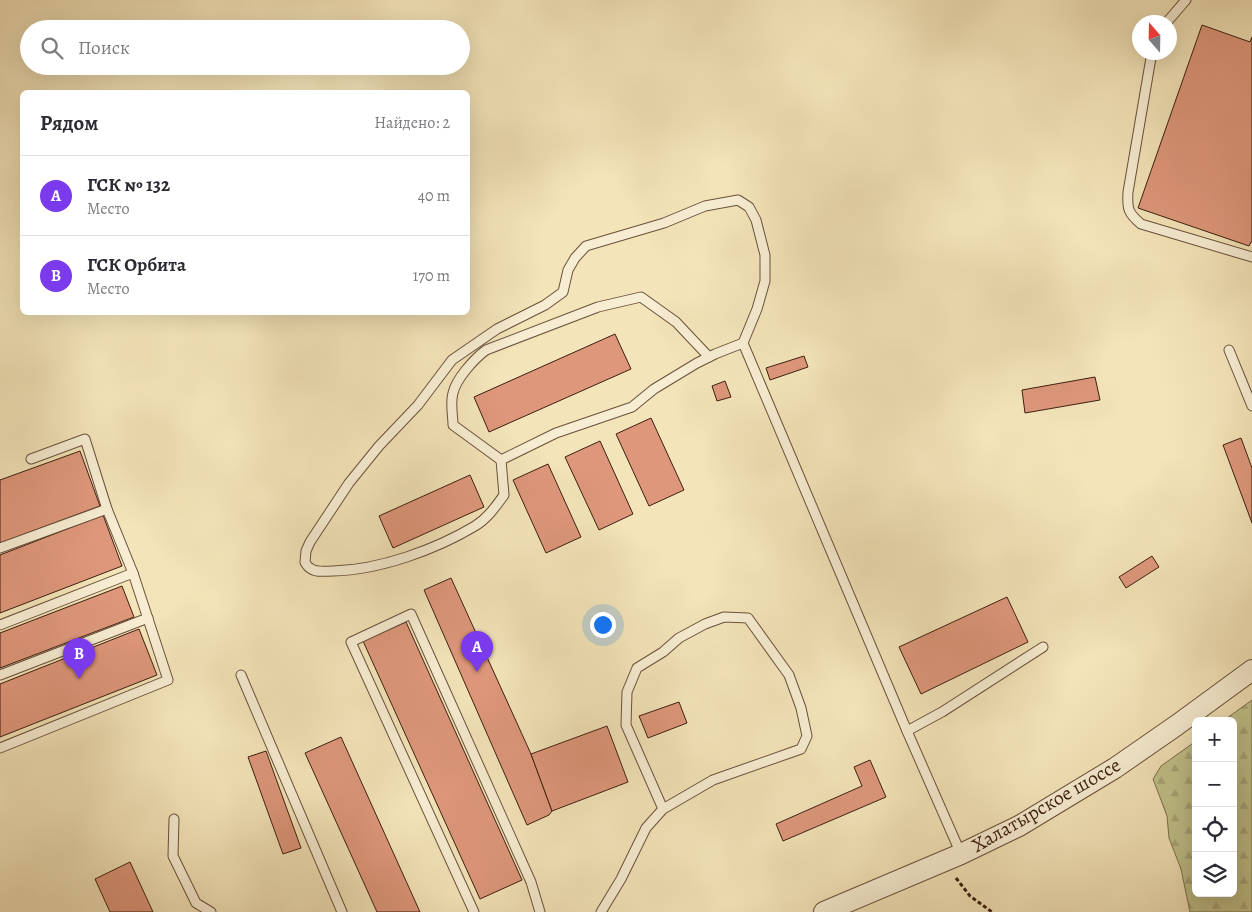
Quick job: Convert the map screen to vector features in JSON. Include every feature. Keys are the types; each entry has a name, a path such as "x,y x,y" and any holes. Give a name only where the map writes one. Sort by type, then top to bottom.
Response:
{"street":[{"name":"Халатырское шоссе","path":"824,912 954,857 1019,826 1115,768 1177,726 1252,670"}],"lane":[{"path":"1173,15 1186,0"},
{"path":"1151,60 1128,192 1127,204 1130,215 1142,224 1252,257"},
{"path":"709,357 676,322 641,297 598,307 486,350 476,357 466,370 453,394 453,425 501,460 504,495 491,513 477,525 422,550 382,564 351,570 317,571 310,568 305,562 306,551 310,542 349,483 379,446 418,405 452,360 497,329 545,305 563,292 572,264 586,246 664,223 705,206 738,200 749,207 756,220 765,255 765,281 744,343 907,731 954,857"},
{"path":"501,460 556,434 632,407 654,389 709,357 744,343"},
{"path":"1229,350 1252,406"},
{"path":"0,748 168,680 133,573 106,509 85,439 31,459"},
{"path":"0,548 106,509"},
{"path":"0,625 133,573"},
{"path":"474,912 351,642 411,614 531,882 540,912"},
{"path":"601,912 621,879 646,828 663,809 713,780 801,749 807,736 802,708 789,675 748,618 724,617 704,624 678,638 663,652 637,668 627,692 626,725 663,809"},
{"path":"0,674 148,618"},
{"path":"907,731 942,712 1043,647"},
{"path":"240,675 342,912"},
{"path":"174,819 173,856 196,903 211,912"}],"path":[{"path":"954,857 959,883 970,896 992,912"}],"green space":[{"path":"1252,700 1252,912 1190,912 1181,869 1169,838 1167,816 1153,779 1161,766 1192,744 1192,897 1237,897 1237,717 1229,717"}],"building":[{"path":"1202,25 1250,42 1252,37 1252,242 1249,246 1138,208"},
{"path":"615,334 631,369 489,432 474,397"},
{"path":"804,356 808,367 770,380 766,368"},
{"path":"1095,377 1100,400 1025,413 1022,390"},
{"path":"725,381 731,397 717,401 712,386"},
{"path":"651,418 684,490 649,506 616,434"},
{"path":"1241,438 1252,468 1252,523 1223,445"},
{"path":"600,441 633,514 599,530 565,457"},
{"path":"80,451 100,506 0,543 0,480"},
{"path":"548,464 581,537 546,553 513,480"},
{"path":"470,475 484,507 393,548 379,516"},
{"path":"103,515 122,566 0,613 0,555"},
{"path":"1152,556 1159,567 1126,588 1119,577"},
{"path":"451,578 531,754 552,811 549,815 527,825 424,590"},
{"path":"122,586 134,617 0,668 0,633"},
{"path":"1007,597 1028,642 921,694 899,647"},
{"path":"406,622 522,880 480,899 363,641"},
{"path":"139,629 157,675 0,737 0,684"},
{"path":"679,702 687,723 648,738 639,716"},
{"path":"607,726 628,782 552,811 531,754"},
{"path":"341,737 420,912 377,912 305,753"},
{"path":"266,751 301,848 283,854 248,757"},
{"path":"870,760 886,797 783,841 776,824 862,786 854,767"},
{"path":"130,862 153,912 110,912 95,879"}],"place":[{"name":"ГСК № 132","path":"477,672"},
{"name":"ГСК Орбита","path":"79,679"}]}
